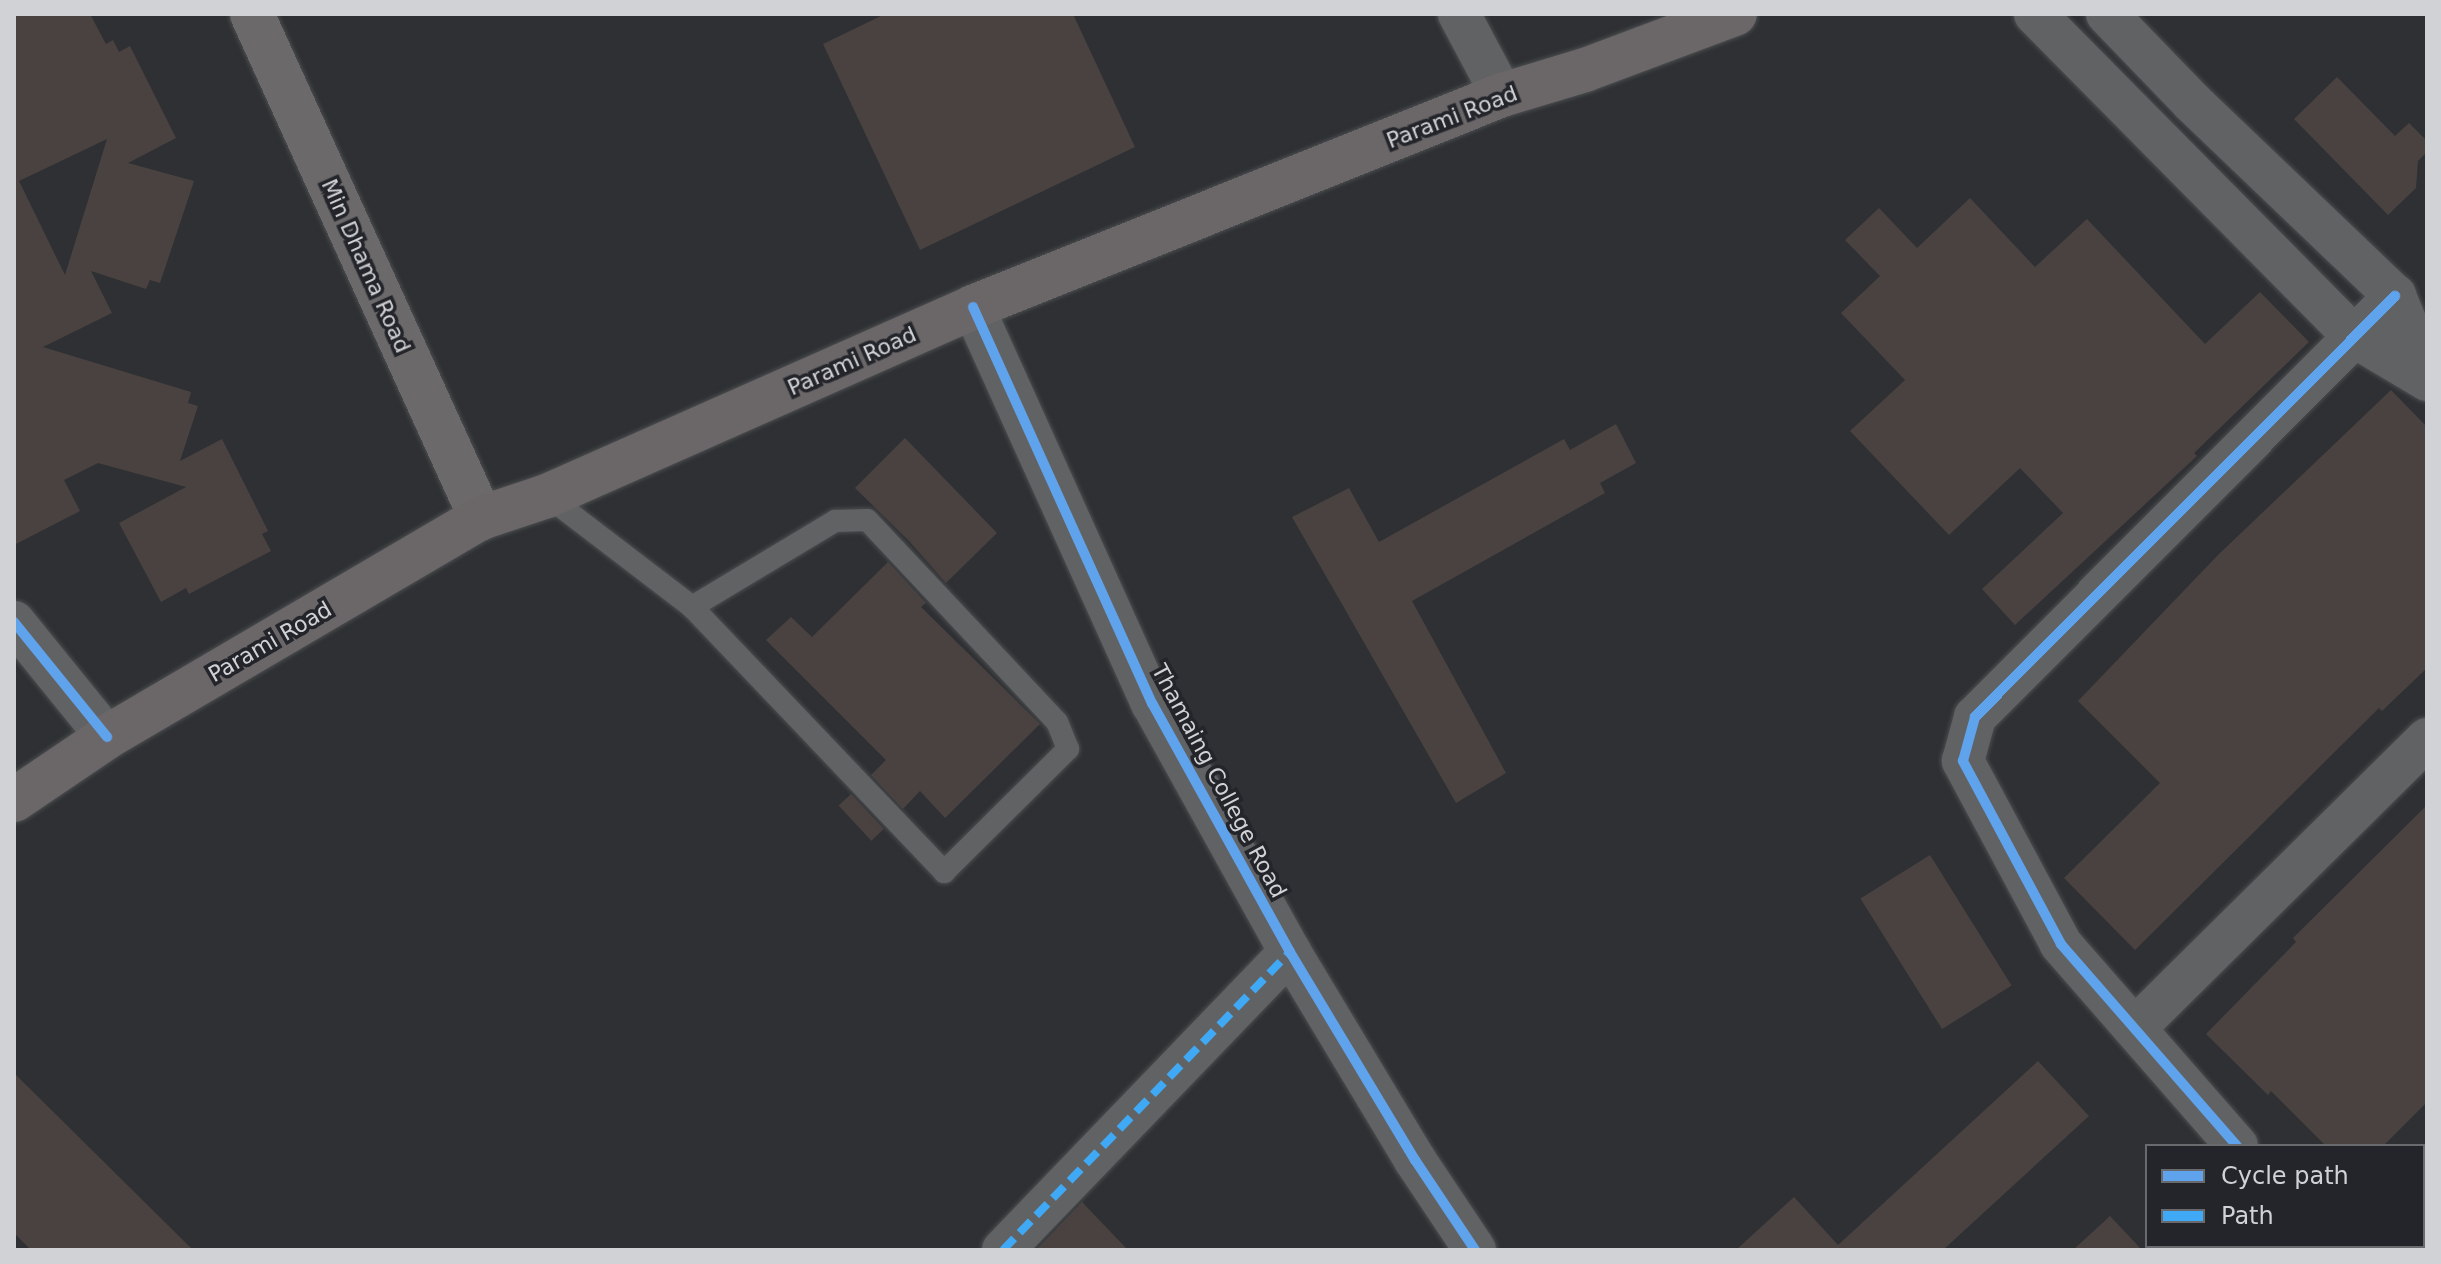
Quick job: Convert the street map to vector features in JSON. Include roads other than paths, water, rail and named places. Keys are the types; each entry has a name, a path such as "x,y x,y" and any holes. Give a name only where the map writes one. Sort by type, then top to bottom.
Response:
{"main road":[{"name":"Min Dhama Road","path":"252,14 481,518"},
{"name":"Parami Road","path":"15,798 107,737 481,518 547,496 973,307 1502,95 1585,70 1735,14"}],"street":[{"path":"1459,14 1502,95"},
{"path":"2035,14 2355,337 2427,380"},
{"path":"2107,14 2193,103 2395,296 2427,373"},
{"path":"2158,140 2193,103"},
{"path":"2235,1144 2061,944 1963,761 1975,717 2395,296"},
{"name":"Thamaing College Road","path":"973,307 1152,703 1290,952 1466,1247"},
{"path":"14,622 107,737"},
{"path":"2135,1028 2427,739"},
{"path":"1003,1250 1290,952"}],"lane":[{"path":"547,496 692,607 944,872 1068,749 1057,722 867,520 835,521 692,607"}]}
